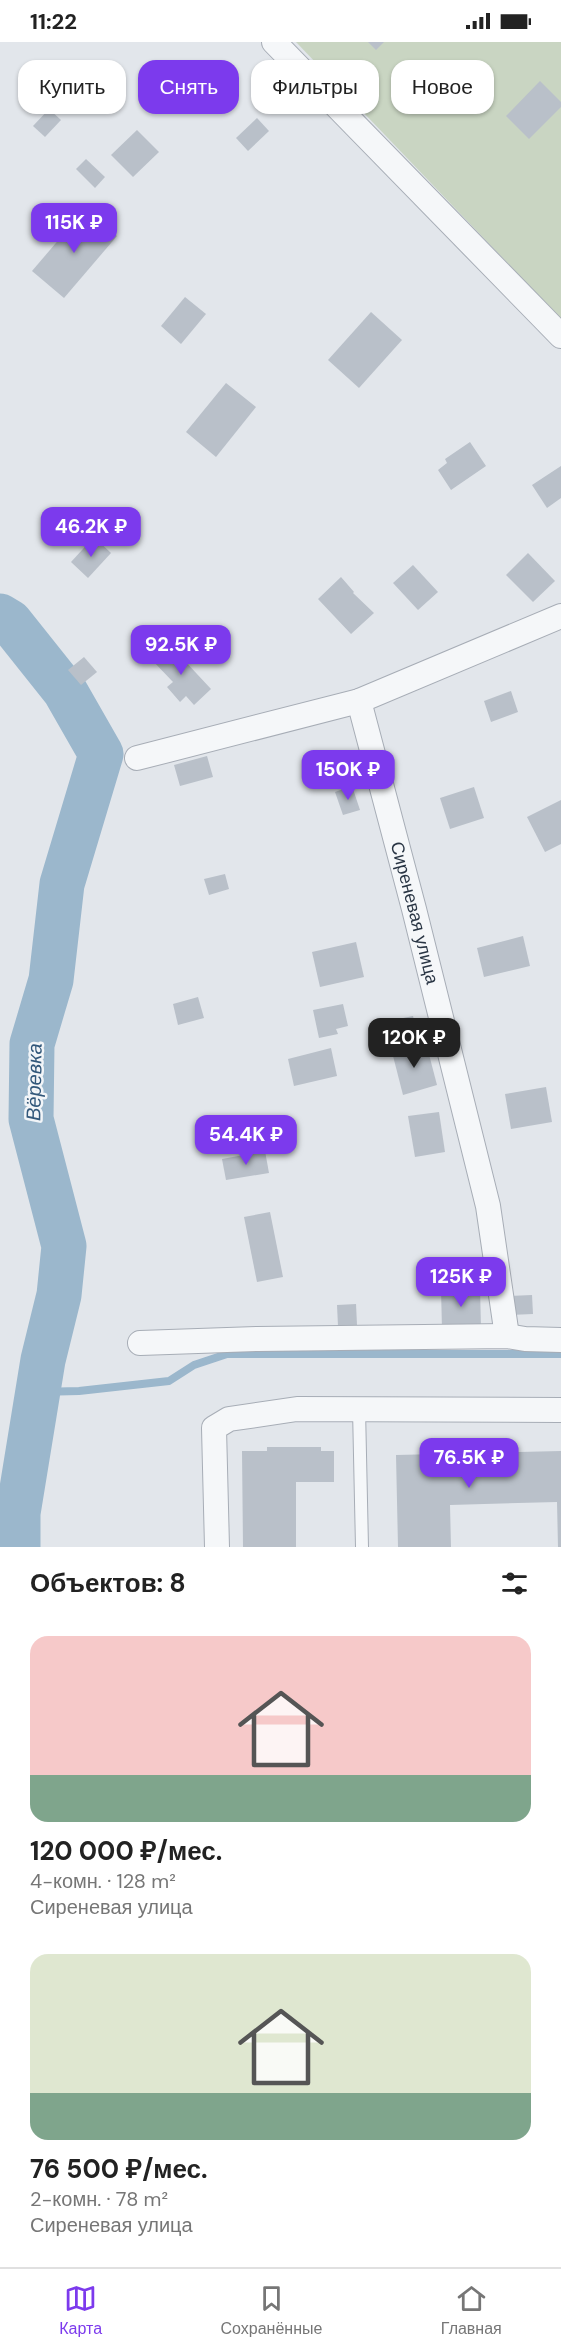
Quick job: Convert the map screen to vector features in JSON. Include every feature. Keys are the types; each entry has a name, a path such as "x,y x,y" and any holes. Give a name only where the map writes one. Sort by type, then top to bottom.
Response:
{"street":[{"path":"274,42 561,336"},
{"path":"137,758 359,701 561,616"},
{"name":"Сиреневая улица","path":"359,701 414,909 488,1206 507,1336"},
{"path":"140,1343 507,1336 561,1340"},
{"path":"218,1547 214,1428 229,1419 297,1409 561,1410"}],"lane":[{"path":"359,1409 362,1547"}],"green space":[{"path":"296,42 561,42 561,319 365,114 379,114 379,60 313,60"}],"building":[{"path":"368,42 384,42 376,50"},
{"path":"540,81 561,102 561,107 529,139 506,116"},
{"path":"44,114 54,114 61,120 45,137 33,126"},
{"path":"257,118 269,131 248,151 236,138"},
{"path":"137,130 159,152 133,177 111,155"},
{"path":"86,159 105,177 95,188 76,169"},
{"path":"85,209 117,236 64,298 32,271"},
{"path":"185,297 206,314 181,344 161,326"},
{"path":"371,312 402,340 359,388 328,360"},
{"path":"226,383 256,407 216,457 186,432"},
{"path":"470,442 486,466 451,490 438,470 447,463 445,459"},
{"path":"561,466 561,498 547,508 532,485"},
{"path":"94,537 111,553 88,578 71,562"},
{"path":"528,553 555,581 533,602 506,575"},
{"path":"413,565 438,592 418,610 393,583"},
{"path":"341,577 353,593 374,613 351,634 318,599"},
{"path":"169,644 211,689 194,705 186,696 180,702 167,687 173,682 152,660"},
{"path":"84,657 97,672 81,685 68,670"},
{"path":"511,691 518,712 491,722 484,701"},
{"path":"207,756 213,777 180,786 174,765"},
{"path":"352,786 360,810 343,815 335,792"},
{"path":"474,787 484,818 450,829 440,798"},
{"path":"561,800 561,844 545,852 527,817"},
{"path":"225,874 229,889 209,895 204,879"},
{"path":"523,936 530,966 484,977 477,948"},
{"path":"356,942 364,977 320,987 312,952"},
{"path":"198,997 204,1018 178,1025 173,1004"},
{"path":"343,1004 348,1026 336,1029 338,1034 319,1038 313,1010"},
{"path":"413,1016 417,1034 378,1042 374,1024"},
{"path":"426,1043 437,1085 403,1095 392,1052"},
{"path":"331,1048 337,1076 294,1086 288,1059"},
{"path":"546,1087 552,1122 511,1129 505,1094"},
{"path":"439,1112 445,1152 415,1157 408,1116"},
{"path":"265,1151 269,1173 226,1180 222,1159"},
{"path":"270,1212 283,1277 257,1282 244,1217"},
{"path":"480,1288 481,1328 442,1329 441,1289"},
{"path":"532,1295 533,1314 510,1315 509,1296"},
{"path":"356,1304 357,1325 338,1326 337,1305"},
{"path":"267,1447 321,1447 321,1451 334,1451 334,1482 296,1482 296,1547 243,1547 242,1451 267,1451"},
{"path":"561,1451 561,1547 558,1547 557,1502 450,1505 451,1547 398,1547 396,1455"}],"waterway":[{"name":"Вёревка","path":"0,616 10,622 65,691 101,754 62,884 51,980 32,1044 31,1119 64,1246 59,1295 43,1360 18,1513 18,1547"},
{"path":"38,1392 79,1391 169,1381 194,1365 227,1354 561,1354"}]}
